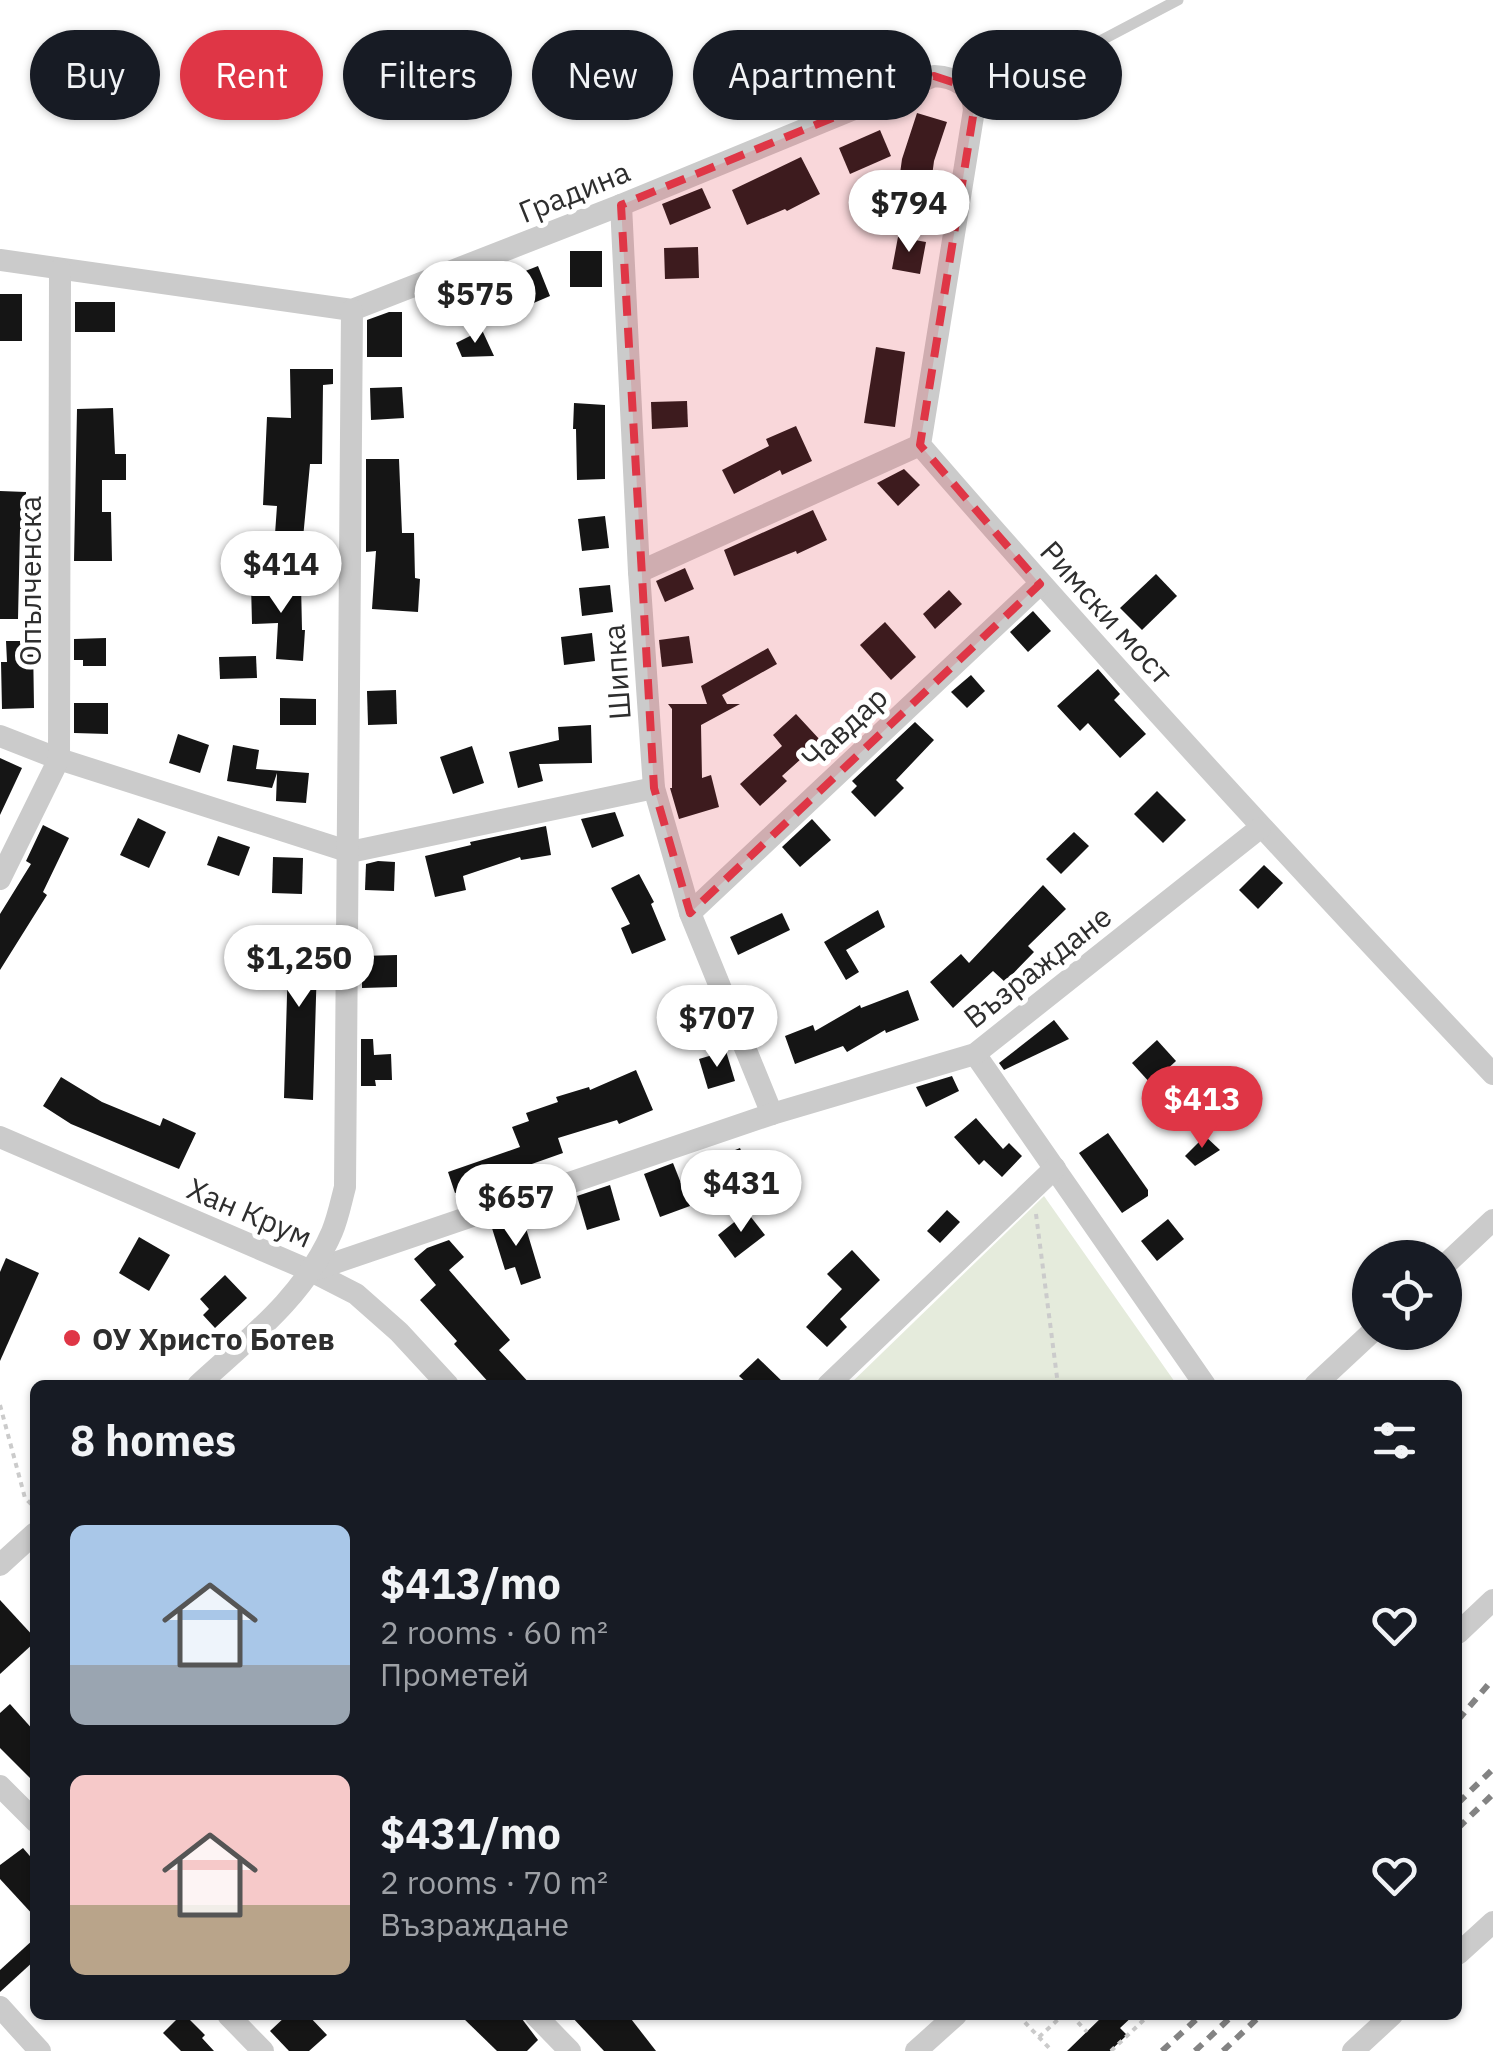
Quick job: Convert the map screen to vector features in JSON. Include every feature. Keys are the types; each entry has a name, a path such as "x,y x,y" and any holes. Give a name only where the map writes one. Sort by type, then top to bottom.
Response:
{"street":[{"name":"Градина","path":"0,260 352,310 934,76 952,79"},
{"path":"639,572 920,445 972,120"},
{"name":"Шипка","path":"621,205 654,788 690,913 772,1114"},
{"name":"Опълченска","path":"0,879 59,759 60,270"},
{"path":"203,1380 282,1308 312,1271 333,1230 344,1187 352,310"},
{"name":"Римски мост","path":"920,445 1260,828 1493,1074"},
{"name":"Чавдар","path":"690,913 1040,584"},
{"path":"0,736 59,759 350,852 654,788"},
{"name":"Възраждане","path":"312,1271 772,1114 975,1054 1260,828"},
{"path":"975,1054 1202,1380"},
{"name":"Хан Крум","path":"0,1137 312,1271 356,1294 399,1332 443,1380"},
{"path":"833,1380 1055,1168"},
{"path":"1462,1248 1493,1220"},
{"path":"1320,1380 1353,1350"},
{"path":"0,1565 30,1538"},
{"path":"1462,1629 1493,1600"},
{"path":"0,1786 30,1816"},
{"path":"1462,1950 1493,1922"},
{"path":"0,2007 40,2051"},
{"path":"233,2020 263,2051"},
{"path":"540,2020 570,2051"},
{"path":"916,2051 950,2020"},
{"path":"1353,2051 1387,2020"}],"lane":[{"path":"1122,30 1178,0"}],"path":[{"path":"1033,1189 1057,1380"},
{"path":"0,1405 24,1498 30,1503"},
{"path":"1023,2020 1052,2051"},
{"path":"1039,2037 1058,2020"},
{"path":"1076,2020 1087,2032"},
{"path":"1111,2051 1144,2020"}],"highlighted area":[{"path":"934,76 964,86 974,110 920,445 1040,584 690,913 654,788 621,205"}],"green space":[{"path":"1044,1196 1173,1380 854,1380"}],"building":[{"path":"932,118 947,122 934,161 928,207 896,203 902,159 915,120"},
{"path":"880,130 891,156 850,174 839,148"},
{"path":"801,157 820,194 747,225 732,190"},
{"path":"702,188 711,208 670,225 662,204"},
{"path":"898,237 926,242 920,274 892,269"},
{"path":"698,247 699,278 665,279 664,248"},
{"path":"570,251 602,251 602,287 570,287"},
{"path":"538,266 550,296 522,308 510,277"},
{"path":"0,294 22,294 22,341 0,341"},
{"path":"75,302 115,302 115,332 75,332"},
{"path":"402,312 402,357 367,357 367,320"},
{"path":"482,330 494,356 462,357 456,343"},
{"path":"876,347 905,352 895,427 864,423"},
{"path":"290,369 333,369 333,384 323,385 322,464 310,464 302,549 274,548 277,506 263,505 267,417 291,418"},
{"path":"402,387 404,418 371,420 370,388"},
{"path":"687,401 688,427 652,429 651,402"},
{"path":"574,403 605,405 605,479 577,480"},
{"path":"113,408 115,454 126,454 126,480 102,480 102,512 111,512 112,561 74,561 77,409"},
{"path":"796,426 812,461 782,475 780,470 734,494 722,470 769,446 766,439"},
{"path":"366,459 399,459 402,533 414,533 415,578 420,579 418,612 372,609 376,551 366,552"},
{"path":"904,469 920,485 898,506 877,483"},
{"path":"0,491 26,492 25,529 20,529 18,619 0,619"},
{"path":"813,510 827,540 734,576 724,550"},
{"path":"605,516 609,548 582,551 578,519"},
{"path":"685,568 694,589 665,602 656,581"},
{"path":"1156,574 1177,596 1142,630 1120,608"},
{"path":"301,583 303,661 276,659 278,623 252,624 251,584"},
{"path":"610,585 613,612 582,616 579,588"},
{"path":"949,590 962,604 935,629 923,614"},
{"path":"1033,611 1051,631 1028,652 1010,632"},
{"path":"885,622 916,657 891,680 860,645"},
{"path":"592,633 595,661 564,665 561,637"},
{"path":"689,636 693,663 662,667 659,640"},
{"path":"106,638 106,666 83,666 83,660 74,660 74,639"},
{"path":"6,641 33,641 34,708 2,709 1,662 7,662"},
{"path":"768,648 777,664 722,695 727,704 740,704 701,725 702,778 711,775 719,807 679,819 670,788 672,709 668,704 707,704 701,686"},
{"path":"256,656 257,678 220,679 219,657"},
{"path":"1098,669 1120,694 1114,700 1146,734 1120,758 1088,723 1080,731 1057,706"},
{"path":"971,675 985,691 967,708 951,692"},
{"path":"396,690 397,724 368,725 367,691"},
{"path":"280,698 316,699 316,725 280,725"},
{"path":"74,703 108,703 108,734 74,733"},
{"path":"796,714 821,741 782,776 787,781 760,806 740,784 782,746 773,735"},
{"path":"915,722 934,740 896,780 904,788 875,817 851,792 857,786 852,781"},
{"path":"591,725 592,763 539,764 543,781 518,788 509,752 559,740 558,727"},
{"path":"178,734 209,745 200,773 169,763"},
{"path":"233,745 259,750 256,769 309,773 306,803 276,801 277,773 272,788 227,781"},
{"path":"472,746 484,783 453,794 440,757"},
{"path":"0,758 22,768 0,815"},
{"path":"1157,791 1186,820 1163,843 1134,814"},
{"path":"615,812 624,836 592,848 581,819"},
{"path":"138,818 166,832 149,868 120,855"},
{"path":"812,819 831,840 800,867 782,847"},
{"path":"43,825 69,838 43,892 47,895 0,970 0,914 31,864 26,861"},
{"path":"546,826 551,855 521,860 520,857 463,876 466,890 435,897 425,856"},
{"path":"1074,832 1089,846 1061,874 1046,859"},
{"path":"218,836 250,847 239,876 207,865"},
{"path":"273,857 303,858 302,894 272,893"},
{"path":"395,862 394,891 365,890 366,864"},
{"path":"1264,865 1283,883 1258,909 1239,890"},
{"path":"639,874 654,902 651,904 666,940 632,954 621,928 630,924 611,888"},
{"path":"1043,885 1066,909 1028,946 1034,952 1005,982 993,971 953,1008 930,982 961,954 969,963"},
{"path":"878,910 885,927 846,950 859,972 846,980 824,942"},
{"path":"782,913 790,930 738,955 730,937"},
{"path":"318,930 313,1100 284,1098 288,962 269,962 269,946 281,946 281,931"},
{"path":"397,955 397,987 362,988 362,956"},
{"path":"908,990 919,1020 886,1033 885,1030 847,1052 843,1046 795,1064 785,1036 813,1025 815,1031 860,1005 861,1008"},
{"path":"1054,1020 1069,1039 1004,1070 999,1063"},
{"path":"361,1039 373,1039 374,1055 391,1054 392,1080 375,1080 376,1086 361,1086"},
{"path":"1157,1040 1176,1061 1151,1084 1132,1063"},
{"path":"726,1051 735,1081 708,1089 699,1059"},
{"path":"636,1070 653,1110 619,1124 617,1120 558,1138 563,1153 455,1193 448,1172 520,1147 512,1127 529,1121 526,1113 558,1102 556,1097 589,1087 590,1090"},
{"path":"952,1076 959,1091 926,1107 916,1087"},
{"path":"61,1077 102,1102 160,1126 163,1118 196,1133 179,1169 71,1124 43,1106"},
{"path":"976,1118 1003,1149 1009,1143 1022,1156 1002,1177 984,1160 979,1165 954,1137"},
{"path":"1108,1133 1148,1190 1148,1196 1122,1213 1079,1153"},
{"path":"1205,1136 1220,1150 1195,1166 1185,1156"},
{"path":"740,1148 752,1178 719,1191 708,1161"},
{"path":"673,1163 690,1206 660,1217 644,1174"},
{"path":"610,1185 620,1220 587,1230 577,1196"},
{"path":"947,1210 960,1222 940,1243 927,1231"},
{"path":"747,1212 765,1235 735,1258 718,1235"},
{"path":"522,1215 541,1278 521,1285 515,1267 505,1270 491,1225"},
{"path":"1168,1219 1184,1239 1157,1261 1141,1241"},
{"path":"139,1237 170,1255 149,1291 119,1273"},
{"path":"449,1240 464,1257 449,1270 510,1340 499,1350 526,1380 486,1380 420,1300 436,1285 414,1259 427,1248"},
{"path":"852,1250 880,1280 840,1319 847,1327 827,1347 806,1327 842,1289 827,1274"},
{"path":"6,1258 39,1273 0,1361 0,1272"},
{"path":"225,1275 247,1298 215,1328 203,1315 209,1309 200,1299"},
{"path":"758,1358 781,1380 743,1380 739,1376"},
{"path":"0,1600 30,1633 30,1647 0,1674"},
{"path":"10,1704 30,1726 30,1778 0,1748 0,1713"},
{"path":"23,1848 30,1856 30,1912 0,1879 0,1865"},
{"path":"30,1943 30,1965 0,1992 0,1970"},
{"path":"176,2020 190,2020 214,2051 181,2051 163,2033"},
{"path":"282,2020 313,2020 327,2035 309,2051 289,2051 270,2031"},
{"path":"465,2020 523,2020 538,2040 527,2051 497,2051"},
{"path":"575,2020 632,2020 656,2051 604,2051"},
{"path":"1099,2020 1129,2020 1120,2028 1127,2035 1110,2051 1067,2051"}],"railway":[{"path":"1462,1715 1493,1679"},
{"path":"1462,1799 1493,1769"},
{"path":"1462,1824 1493,1794"},
{"path":"1162,2051 1196,2020"},
{"path":"1195,2051 1228,2020"},
{"path":"1223,2051 1256,2020"}],"place":[{"name":"ОУ Христо Ботев","path":"72,1338"}]}
